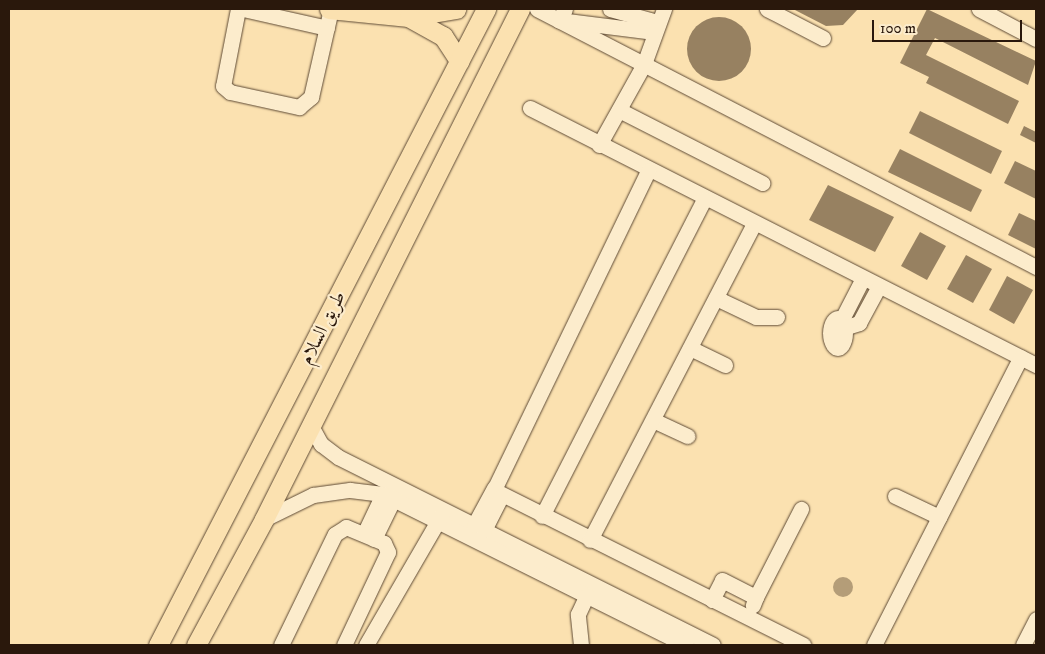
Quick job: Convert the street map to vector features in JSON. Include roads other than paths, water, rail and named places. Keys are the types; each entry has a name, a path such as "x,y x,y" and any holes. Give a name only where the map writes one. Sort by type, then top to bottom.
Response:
{"main road":[{"path":"330,9 409,18 456,9"},
{"name":"طريق السلام","path":"158,645 486,9"},
{"name":"طريق السلام","path":"196,645 264,519 520,9"},
{"path":"409,18 443,36 459,61"}],"street":[{"path":"238,9 222,81 226,90 243,96 299,107 307,104 327,28 330,9"},
{"path":"243,9 327,28"},
{"path":"537,9 562,14 659,16"},
{"path":"610,9 659,16"},
{"path":"767,9 823,38"},
{"path":"979,9 1036,39"},
{"path":"562,14 644,64 1036,267"},
{"path":"599,145 644,64 659,16"},
{"path":"530,108 648,171 1036,365"},
{"path":"619,110 762,183"},
{"path":"479,528 648,171"},
{"path":"542,516 704,199"},
{"path":"590,540 754,224"},
{"path":"863,278 843,324 859,323 879,286"},
{"path":"716,298 756,317 778,317"},
{"path":"690,348 726,365"},
{"path":"874,645 1021,357"},
{"path":"653,420 687,436"},
{"path":"311,426 329,451 358,468 587,595 686,645"},
{"path":"350,490 349,477 358,468"},
{"path":"264,519 313,495 350,490 388,496 479,528 713,645"},
{"path":"497,492 803,645"},
{"path":"369,536 388,496"},
{"path":"895,496 939,517"},
{"path":"746,617 801,509"},
{"path":"366,645 441,515"},
{"path":"281,645 337,531 346,527 369,536 386,546 388,556 344,645"},
{"path":"712,600 722,580 756,597"},
{"path":"581,645 578,614 587,595"},
{"path":"1023,645 1036,619"}]}
